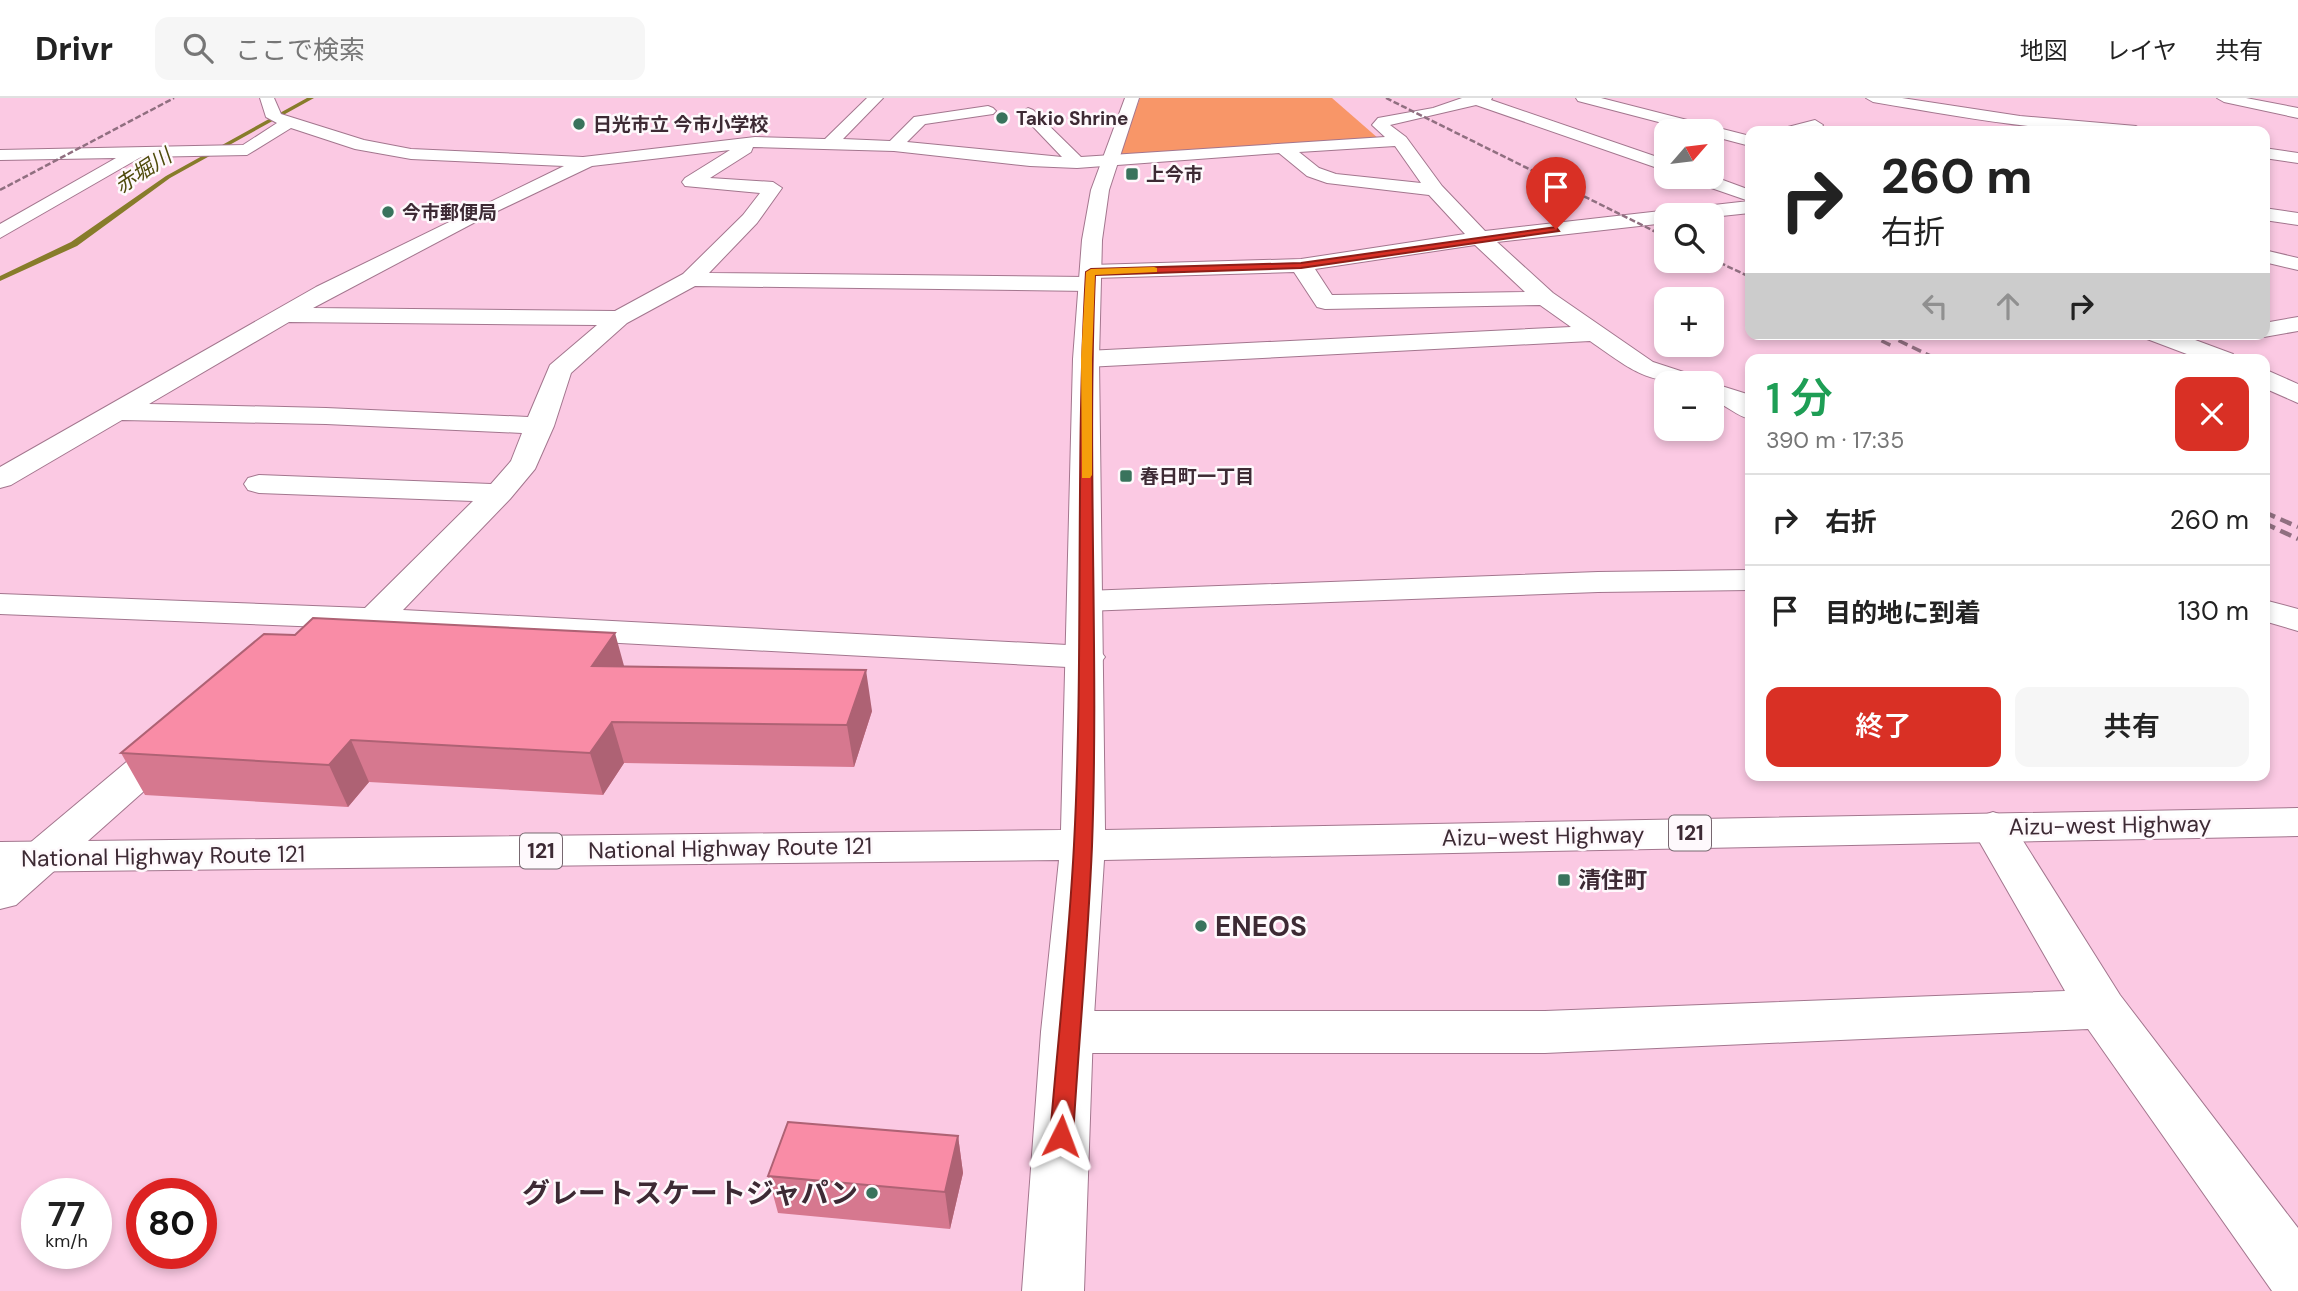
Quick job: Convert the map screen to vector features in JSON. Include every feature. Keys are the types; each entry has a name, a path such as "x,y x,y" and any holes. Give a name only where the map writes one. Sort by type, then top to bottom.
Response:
{"main road":[{"path":"267,98 275,120"},
{"path":"829,144 876,98"},
{"path":"1053,1291 1067,1032 1083,845 1086,359 1092,240 1100,190 1132,98"},
{"path":"1583,98 1745,140"},
{"path":"1872,98 2020,121 2078,126"},
{"path":"2224,98 2298,113"},
{"path":"1654,162 1477,99 1384,121 1380,125 1400,141 1435,191 1480,238 1545,298 1644,367 1656,371"},
{"path":"894,146 920,120 988,111"},
{"path":"1028,113 1077,163"},
{"path":"0,155 138,153 195,150 229,143 247,150 275,120"},
{"path":"275,120 361,145 411,153 588,161 755,142 894,146 1030,161 1077,163 1400,141"},
{"path":"2004,126 2020,121"},
{"path":"1811,126 1815,125"},
{"path":"374,619 499,493 525,463 559,370 619,318 691,279 750,219 773,188 691,182 755,142"},
{"path":"1283,148 1313,172 1333,179 1435,191"},
{"path":"0,232 138,153"},
{"path":"2270,154 2298,158"},
{"path":"0,479 285,315 476,214 588,161"},
{"path":"1724,187 1745,194"},
{"path":"1724,210 1745,208"},
{"path":"2270,215 2298,219"},
{"path":"691,279 1090,278 1301,265 1480,238 1654,218"},
{"path":"2270,257 2298,264"},
{"path":"1301,265 1325,302 1545,298"},
{"path":"1314,285 1525,279"},
{"path":"285,315 619,318"},
{"path":"2270,329 2298,324"},
{"path":"1086,359 1596,333"},
{"path":"2174,340 2224,348"},
{"path":"2270,380 2298,395"},
{"path":"1724,395 1738,400 1745,406"},
{"path":"117,412 326,416 540,426"},
{"path":"259,484 499,493"},
{"path":"1085,601 1598,582 1745,580"},
{"path":"0,604 323,616 1086,657"},
{"path":"281,652 323,616"},
{"path":"0,893 20,857 208,714"},
{"name":"Aizu-west Highway","path":"1083,845 2298,822"},
{"path":"1993,827 2102,1009 2298,1278"},
{"name":"National Highway Route 121","path":"20,857 1083,845"},
{"path":"1067,1032 1545,1032 2102,1009"}],"shaded area":[{"path":"1140,98 1332,98 1379,139 1118,158"}],"building":[{"path":"313,618 615,633 592,666 866,670 847,725 612,722 590,753 351,740 329,765 121,753 264,634 295,635"},
{"path":"788,1122 958,1136 945,1192 768,1176"}],"waterway":[{"name":"赤堀川","path":"0,279 74,244 168,177 311,98"}],"railway":[{"path":"0,190 174,98"},
{"path":"1386,98 1654,231"},
{"path":"1724,265 1745,275"},
{"path":"1880,340 1894,347"},
{"path":"1897,340 1927,354"},
{"path":"2270,515 2298,527"},
{"path":"2270,526 2298,539"}],"slow traffic":[{"path":"1086,475 1086,359 1091,272 1154,270"}],"place":[{"name":"Takio Shrine","path":"1002,118"},
{"name":"日光市立 今市小学校","path":"579,124"},
{"name":"上今市","path":"1132,174"},
{"name":"今市郵便局","path":"388,212"},
{"name":"春日町一丁目","path":"1126,476"},
{"name":"清住町","path":"1564,880"},
{"name":"ENEOS","path":"1201,926"},
{"name":"グレートスケートジャパン","path":"872,1193"}],"route":[{"path":"1061,1136 1083,845 1086,359 1091,272 1301,265 1556,229"}]}
